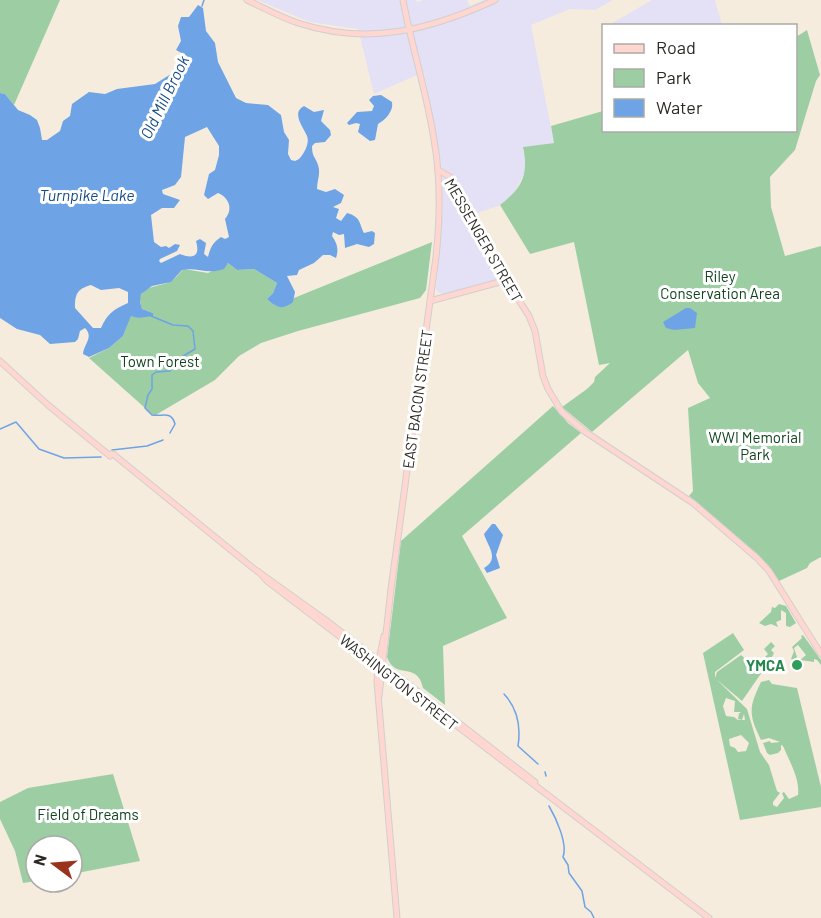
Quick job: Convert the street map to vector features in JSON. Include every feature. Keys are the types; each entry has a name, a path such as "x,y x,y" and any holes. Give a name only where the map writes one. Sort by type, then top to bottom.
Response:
{"main road":[{"path":"247,0 287,19 325,30 374,34 426,27 495,0"},
{"name":"MESSENGER STREET","path":"403,0 431,120 438,170 452,178 487,250 529,315 536,331 543,376 554,401 571,421 693,503 757,558 769,571 821,654"},
{"name":"EAST BACON STREET","path":"397,918 379,696 380,665 439,225 438,170"},
{"path":"430,301 507,280"},
{"name":"WASHINGTON STREET","path":"0,361 48,405 132,475 141,479 259,572 299,599 524,778 709,917"}],"shaded area":[{"path":"257,0 415,0 418,2 467,0 470,6 483,0 613,0 595,10 570,9 531,25 554,143 523,147 526,170 514,194 500,205 467,217 499,273 496,281 444,294 439,293 436,289 443,209 442,169 424,72 374,94 358,29 310,22"},
{"path":"652,0 715,0 722,24 611,24"}],"green space":[{"path":"0,0 60,0 14,105 5,94 0,93"},
{"path":"807,30 820,75 816,81 795,150 770,177 771,207 785,256 821,246 821,557 810,563 807,568 779,581 768,565 689,496 693,491 688,408 710,398 698,383 688,350 592,432 562,407 587,389 594,382 595,377 610,363 599,365 574,242 530,254 500,205 514,193 522,180 525,165 523,147 554,143 551,126 602,111 602,132 797,132 797,36"},
{"name":"Town Forest","path":"432,242 426,290 420,298 261,343 239,356 215,380 154,416 89,358 109,348 123,336 131,315 138,318 153,313 142,309 140,301 143,291 171,281 184,269 208,273 228,263 237,270 254,269 277,283 273,293 267,299 276,306 285,307 294,298"},
{"path":"553,406 568,423 581,433 462,536 507,618 443,646 445,705 423,688 416,675 395,668 387,657 401,541"},
{"path":"779,604 786,606 796,623 790,627 786,626 786,613 781,610 781,620 776,622 778,627 759,623 771,612 772,607 775,608"},
{"path":"733,633 744,650 715,672 715,678 717,672 741,655 755,667 768,654 764,649 771,642 775,646 771,650 774,653 771,659 742,701 716,679 747,709 760,752 769,765 777,791 780,793 773,802 773,805 777,807 784,798 782,793 784,792 789,799 798,795 797,782 783,746 781,745 778,753 770,755 767,753 763,743 780,742 769,738 761,740 752,717 752,704 761,682 769,680 772,684 797,688 821,787 821,807 740,820 703,653","holes":["726,698 735,701 734,712 741,713 738,719 742,720 738,720 726,716 723,706","741,735 749,743 746,751 738,752 730,746 729,739"]},
{"path":"803,635 821,660 821,665 814,659 814,662 800,660 806,655 798,645 794,648 797,657 794,660 791,659 794,651 792,647"},
{"name":"Field of Dreams","path":"113,774 140,861 84,872 84,834 24,834 23,883 15,851 0,819 0,802 28,788"}],"water":[{"name":"Turnpike Lake","path":"198,5 203,8 206,31 215,43 218,62 236,98 246,103 268,105 281,115 284,132 289,140 288,154 291,160 299,159 308,142 298,112 304,106 314,112 324,110 321,121 330,130 331,135 325,142 315,143 312,146 319,168 317,189 326,192 335,189 344,195 341,203 333,207 339,209 336,218 341,221 347,213 355,216 364,233 372,231 375,233 374,244 369,247 357,244 345,248 344,234 339,235 333,232 332,236 337,249 336,258 323,255 314,263 299,270 297,275 287,276 295,292 293,302 282,307 276,306 267,299 273,293 277,283 254,269 237,270 228,263 224,269 218,271 182,270 171,282 152,286 141,294 142,309 153,313 153,316 138,318 131,316 123,336 109,348 89,357 83,354 89,338 85,328 80,331 75,342 50,344 40,335 17,329 0,318 0,93 5,94 18,110 37,120 42,140 47,140 60,131 63,121 70,116 72,104 89,92 105,94 117,89 155,84 187,64 187,56 176,50 181,41 178,26 181,17 189,17","holes":["207,127 219,146 219,155 215,170 209,174 204,195 208,199 218,193 228,201 229,212 225,219 229,237 225,239 221,237 215,242 208,257 204,254 206,243 200,239 196,241 197,253 195,255 180,254 161,263 160,259 177,251 180,245 175,244 169,248 161,247 154,242 151,215 162,208 174,208 180,200 163,194 162,190 175,185 181,177 185,137","91,285 101,290 119,288 128,292 128,303 112,312 101,328 93,328 75,308 78,293"]},
{"path":"381,95 392,102 392,109 378,124 375,140 370,141 358,132 360,124 349,125 347,123 357,112 372,111 374,106 369,100 373,96"},
{"path":"686,308 697,313 695,328 674,330 666,328 663,322"},
{"path":"492,524 495,524 503,535 496,555 500,568 487,573 484,568 492,557 484,534"}],"waterway":[{"name":"Old Mill Brook","path":"202,6 204,0"},
{"name":"Old Mill Brook","path":"151,316 173,325 188,326 193,331 195,349 175,361 170,371 156,372 152,375 152,389 145,408 152,415 171,417 175,424 170,433"},
{"name":"Old Mill Brook","path":"0,429 16,422 39,449 64,458 101,457"},
{"name":"Old Mill Brook","path":"112,450 147,446 163,440"},
{"path":"504,694 517,718 518,746 538,764"},
{"path":"545,772 546,776"},
{"path":"549,806 560,831 564,845 563,857 568,865 569,873 582,891 585,907 594,918"}],"place":[{"name":"YMCA","path":"797,665"}],"park label":[{"name":"Riley Conservation Area","path":"720,284"},
{"name":"WWI Memorial Park","path":"755,446"}]}
